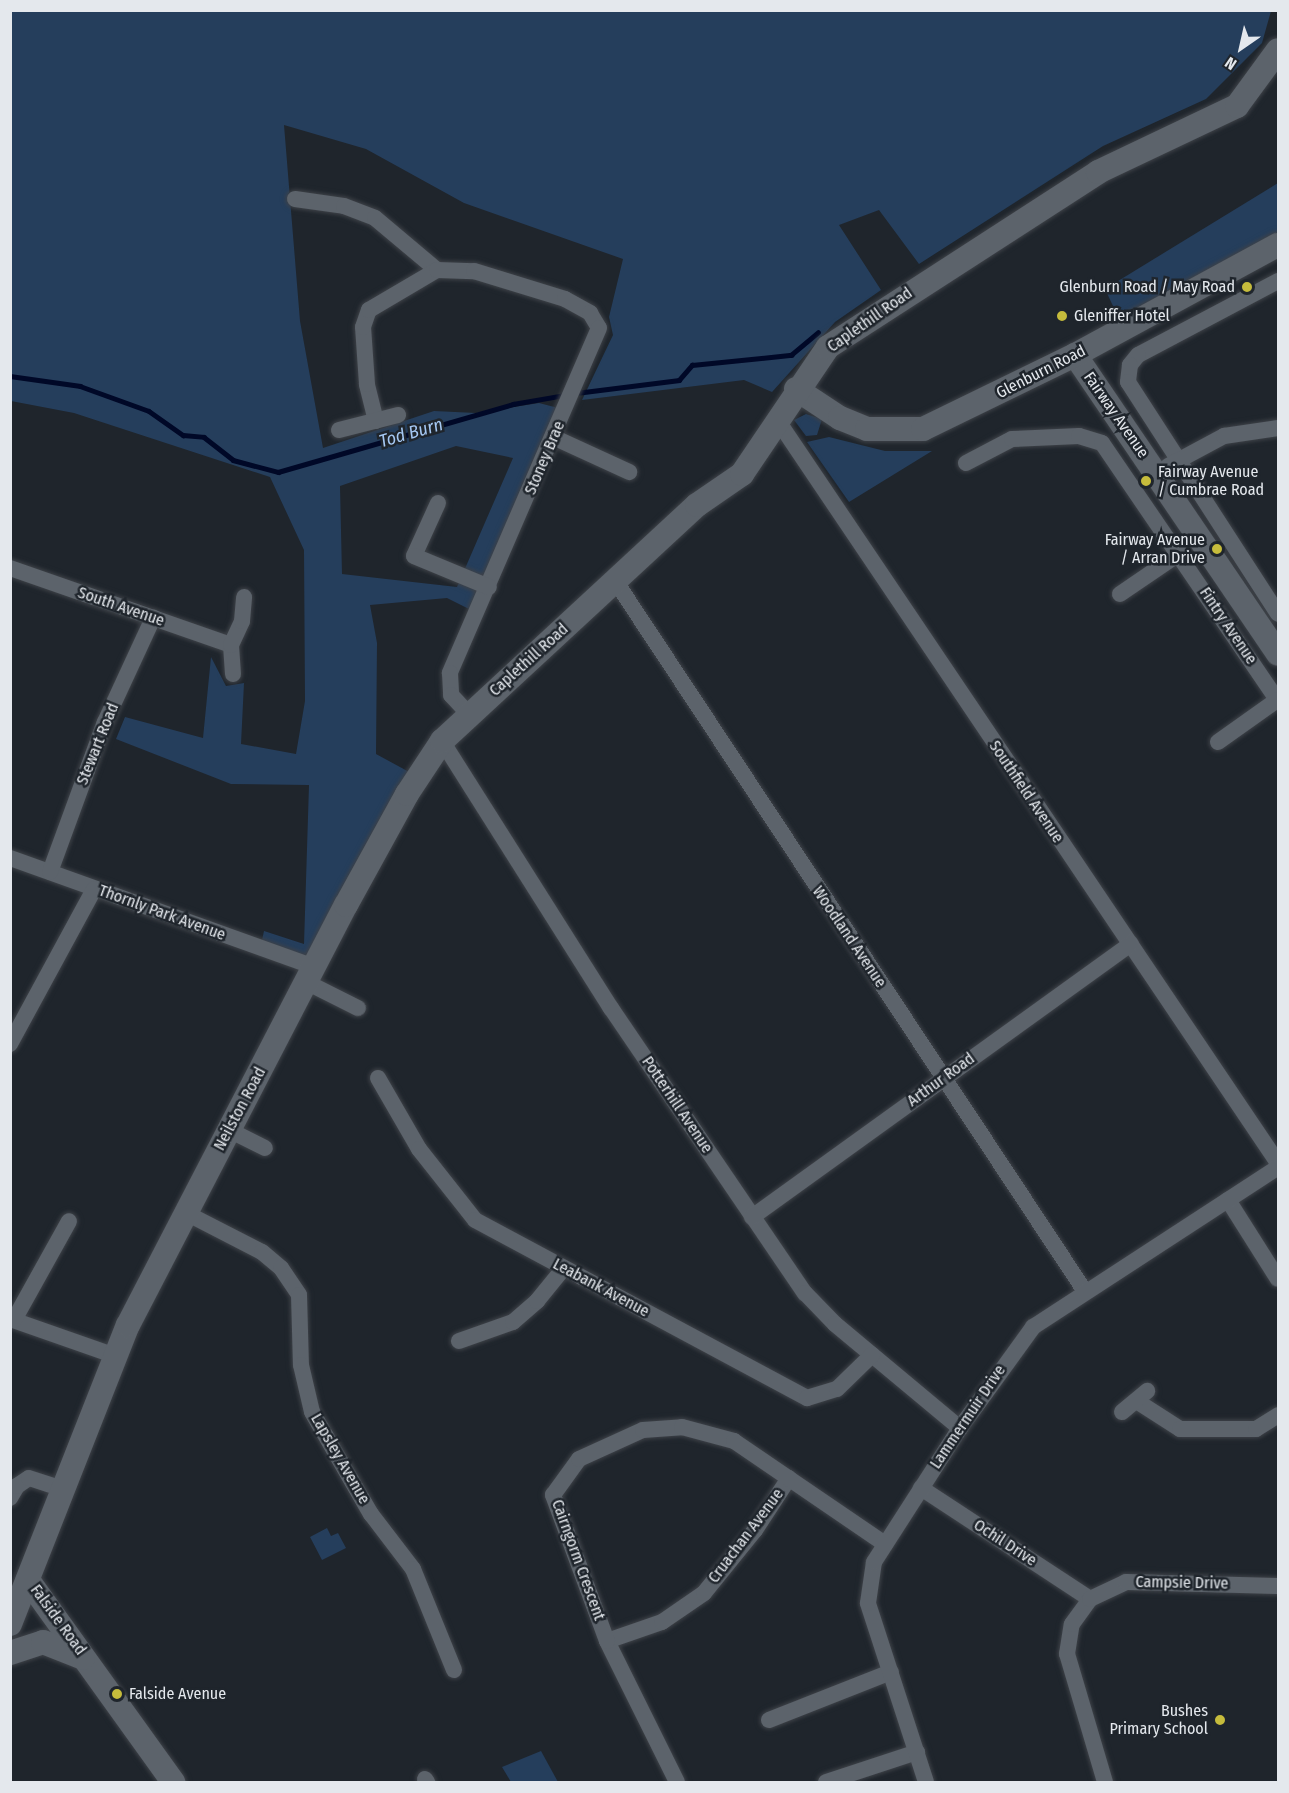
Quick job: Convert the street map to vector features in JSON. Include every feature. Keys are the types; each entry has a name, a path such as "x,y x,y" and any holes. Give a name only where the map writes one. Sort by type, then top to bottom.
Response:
{"main road":[{"name":"Caplethill Road","path":"442,741 697,505 742,474 776,418 828,347 985,243 1125,157 1199,128 1237,106 1278,50"},
{"name":"Glenburn Road","path":"796,389 856,425 879,432 909,432 945,422 1075,355 1278,245"},
{"name":"Fairway Avenue","path":"1075,355 1167,467 1175,500 1278,654"},
{"name":"Neilston Road","path":"10,1624 113,1355 346,905 406,794 442,741"},
{"name":"Falside Road","path":"28,1580 173,1782"},
{"name":"Falside Road","path":"10,1653 36,1643 53,1643 88,1661"}],"street":[{"path":"295,199 344,206 375,218 437,270 390,294 369,310 363,327 367,384 376,421"},
{"name":"Stoney Brae","path":"437,270 474,271 565,298 590,313 599,328 489,588 450,674 451,695 470,714"},
{"name":"Fairway Avenue","path":"1277,284 1138,356 1128,373 1129,389 1167,467 1277,608"},
{"path":"339,430 398,416"},
{"name":"Southfield Avenue","path":"776,418 1278,1165"},
{"path":"1167,467 1224,436 1278,428"},
{"path":"553,437 629,472"},
{"name":"Fintry Avenue","path":"966,463 1012,439 1094,439 1112,453 1155,514 1278,701 1218,742"},
{"path":"1155,514 1175,500"},
{"path":"438,503 414,556 489,588"},
{"path":"1120,594 1180,553"},
{"name":"South Avenue","path":"10,568 231,645"},
{"name":"Woodland Avenue","path":"616,582 1084,1290"},
{"path":"233,674 231,645 242,621 244,597"},
{"name":"Stewart Road","path":"50,873 105,722 153,618"},
{"name":"Potterhill Avenue","path":"442,741 611,1008 805,1293 872,1355 960,1428"},
{"name":"Thornly Park Avenue","path":"10,858 310,974 358,1008"},
{"path":"10,1044 94,889"},
{"name":"Arthur Road","path":"752,1217 1131,944"},
{"name":"Leabank Avenue","path":"378,1078 419,1149 475,1220 807,1398 837,1389 872,1355"},
{"path":"229,1130 265,1148"},
{"name":"Lammermuir Drive","path":"926,1782 867,1594 870,1573 885,1544 1017,1343 1084,1290 1228,1200 1278,1165"},
{"path":"1228,1200 1278,1279"},
{"name":"Lapsley Avenue","path":"186,1213 262,1252 281,1268 299,1295 302,1365 312,1412 371,1514 412,1569 454,1670"},
{"path":"69,1221 12,1319 113,1355"},
{"path":"459,1341 513,1322 537,1301 563,1269"},
{"path":"1122,1412 1143,1397 1180,1429 1256,1429 1278,1415"},
{"name":"Cairngorm Crescent","path":"677,1782 607,1641 553,1495 579,1459 643,1430 682,1427 734,1441 885,1544"},
{"path":"10,1498 17,1486 29,1478 63,1489"},
{"name":"Cruachan Avenue","path":"607,1641 662,1622 704,1593 755,1530 789,1478"},
{"name":"Ochil Drive","path":"921,1488 1090,1599"},
{"name":"Campsie Drive","path":"1090,1599 1126,1582 1278,1586"},
{"path":"1090,1599 1072,1624 1066,1654 1105,1782"},
{"path":"769,1720 891,1672"},
{"path":"826,1782 917,1752"}],"shaded area":[{"path":"10,11 1271,11 1262,43 1206,99 1103,146 919,264 879,210 839,225 881,290 835,322 772,392 744,380 582,400 613,335 609,317 623,259 464,203 366,149 284,125 300,321 323,448 434,411 476,413 539,403 562,409 473,611 447,598 370,605 377,643 376,754 411,773 309,959 262,940 264,931 304,944 309,785 231,784 116,739 125,717 203,738 211,657 226,686 244,683 241,744 296,754 305,701 304,550 270,477 74,413 11,401","holes":["456,446 513,458 457,587 342,574 340,486"]},
{"path":"1278,183 1278,234 1120,321 1105,289"},
{"path":"806,414 822,419 817,435 806,436 794,420"},
{"path":"829,437 885,451 932,451 849,502 807,442"},
{"path":"327,1528 331,1536 338,1533 346,1548 322,1560 310,1537"},
{"path":"541,1751 558,1782 511,1782 502,1767"}],"waterway":[{"name":"Tod Burn","path":"576,393 679,380 692,365 791,355 818,332"},
{"name":"Tod Burn","path":"10,376 80,386 149,411 183,435 204,437 233,460 278,472 513,404 565,395"}],"place":[{"name":"Glenburn Road / May Road","path":"1247,287"},
{"name":"Gleniffer Hotel","path":"1062,316"},
{"name":"Fairway Avenue / Cumbrae Road","path":"1146,481"},
{"name":"Fairway Avenue / Arran Drive","path":"1217,549"},
{"name":"Falside Avenue","path":"117,1694"},
{"name":"Bushes Primary School","path":"1220,1720"}]}
